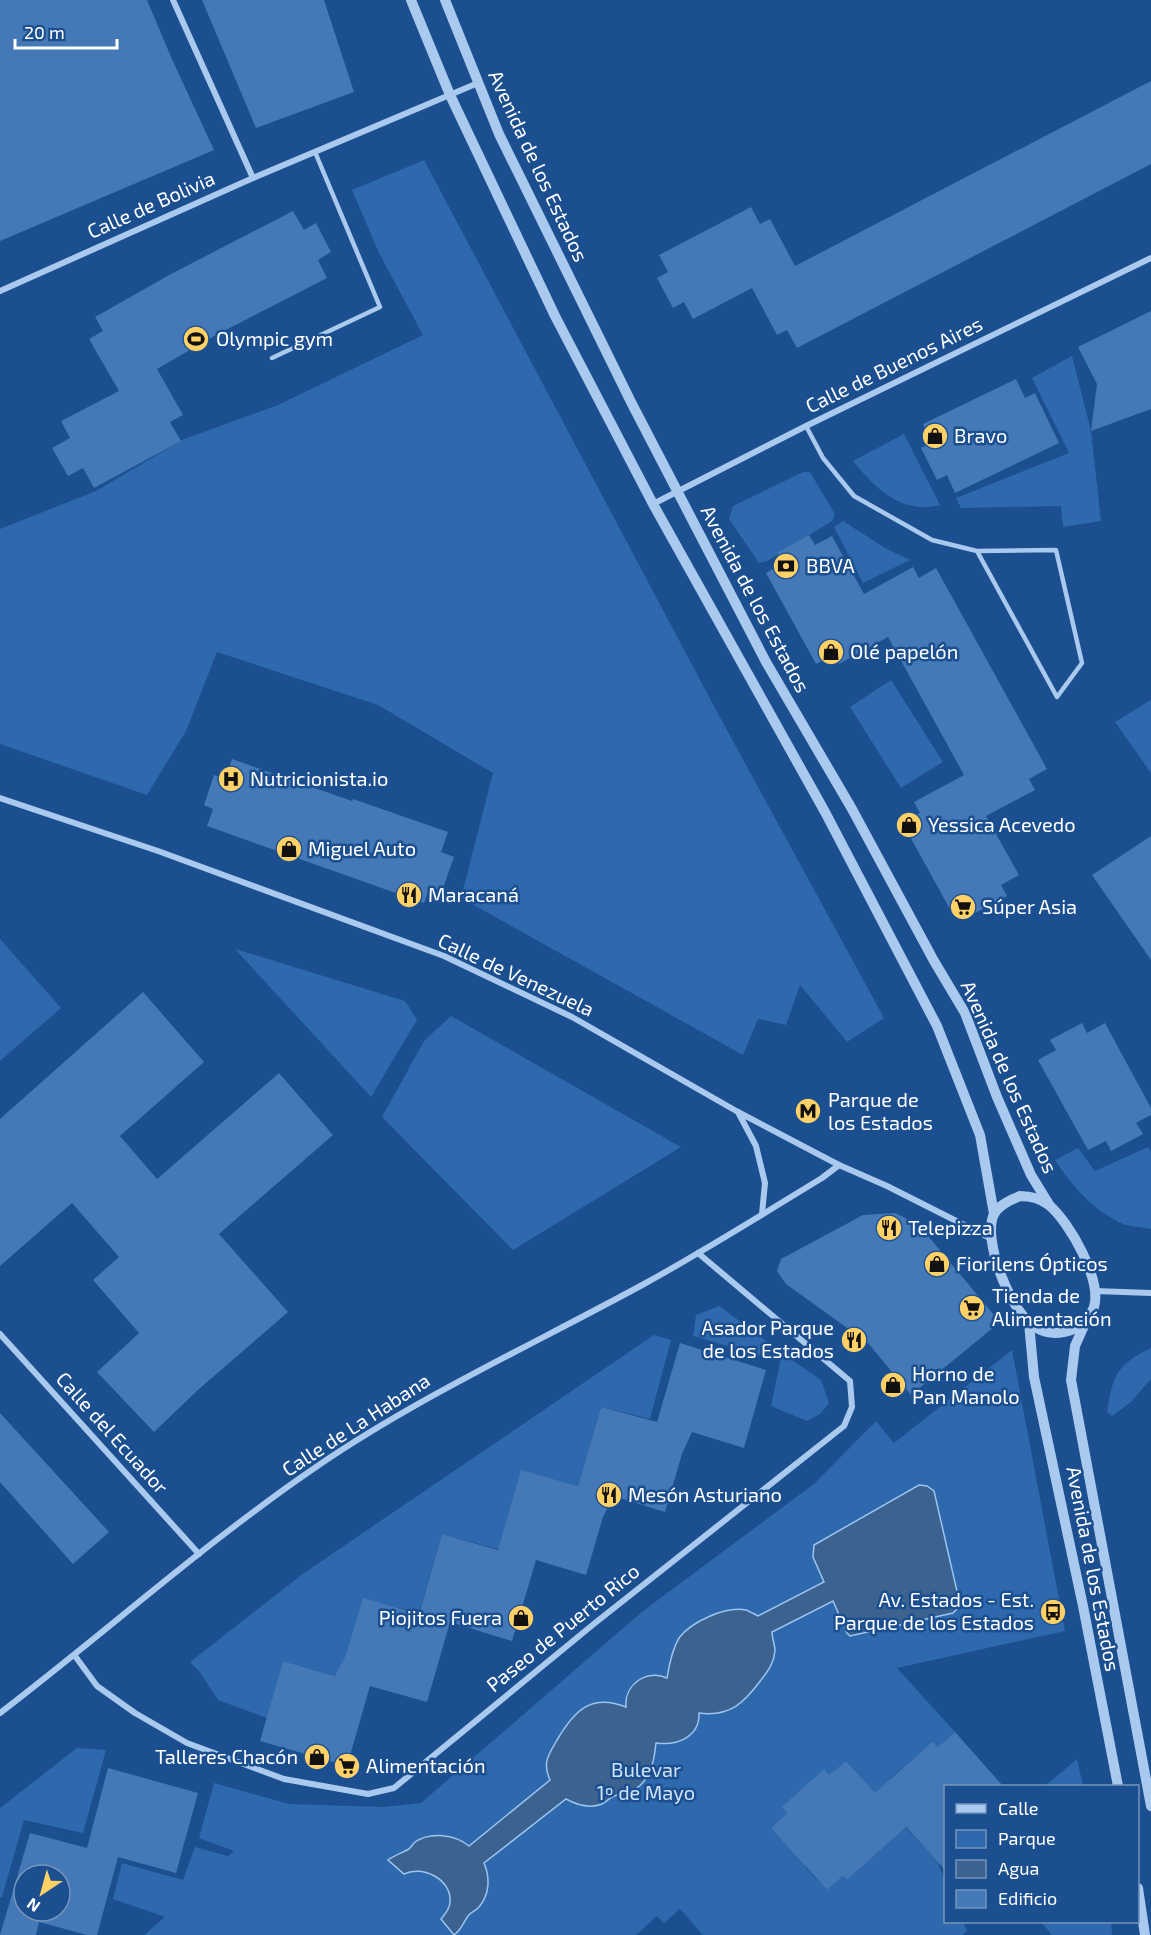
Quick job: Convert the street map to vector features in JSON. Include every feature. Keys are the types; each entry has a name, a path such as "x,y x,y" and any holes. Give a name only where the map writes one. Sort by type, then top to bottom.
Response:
{"street":[{"path":"173,0 253,177"},
{"name":"Avenida de los Estados","path":"411,0 450,95 555,316 653,504 837,834 937,1026 980,1135 994,1214"},
{"name":"Avenida de los Estados","path":"445,0 499,134 677,491 766,662 852,809 965,1013 997,1097 1031,1175 1050,1206"},
{"name":"Calle de Bolivia","path":"0,291 253,177 478,83"},
{"name":"Calle de Buenos Aires","path":"653,504 806,426 1151,258"},
{"name":"Calle de Venezuela","path":"0,798 159,851 444,956 572,1017 738,1112 839,1165 887,1186 992,1239"},
{"path":"738,1112 756,1146 765,1183 762,1214"},
{"name":"Calle de La Habana","path":"0,1713 75,1656 199,1554 316,1467 427,1397 644,1284 698,1253 822,1178 839,1165"},
{"path":"1020,1196 1039,1198 1050,1206 1069,1229 1083,1254 1095,1291 1094,1307 1087,1319 1073,1330 1057,1334 1041,1331 1029,1323 1015,1305 996,1259 991,1228 994,1214 1001,1205 1020,1196"},
{"name":"Paseo de Puerto Rico","path":"75,1656 97,1686 135,1713 187,1743 285,1779 368,1794 394,1788 595,1623 844,1426 852,1407 850,1381 698,1253"},
{"path":"1095,1291 1151,1293"},
{"name":"Avenida de los Estados","path":"1087,1319 1075,1346 1071,1380 1151,1806"},
{"name":"Avenida de los Estados","path":"1029,1323 1034,1377 1083,1606 1118,1785"},
{"name":"Calle del Ecuador","path":"0,1335 199,1554"},
{"path":"1139,1900 1145,1935"}],"lane":[{"path":"272,358 380,307 315,152"},
{"path":"806,426 823,458 854,495 932,540 977,551 1056,550 1082,663 1057,697 977,551"}],"green space":[{"name":"Parque de los Estados","path":"424,160 715,708 884,1018 847,1042 800,985 786,1025 758,1019 743,1055 461,898 493,773 378,705 217,652 186,731 147,795 0,744 0,529 96,491 184,439 278,405 423,335 379,253 352,190"},
{"path":"1072,356 1091,431 1101,521 1063,527 1061,506 961,508 956,498 1069,453 1032,378"},
{"path":"904,434 940,505 926,507 901,503 870,481 853,461"},
{"path":"803,472 810,472 835,514 832,521 767,561 759,563 729,519 733,506"},
{"path":"843,521 885,548 910,560 863,583 834,527"},
{"path":"891,680 943,762 901,788 850,707"},
{"path":"1151,700 1151,773 1115,722"},
{"path":"0,939 61,1008 0,1061"},
{"path":"235,949 405,1001 417,1020 371,1097"},
{"path":"451,1016 681,1147 513,1250 382,1117 424,1041"},
{"path":"1148,1147 1151,1152 1151,1229 1129,1226 1112,1219 1076,1188 1055,1160 1078,1148 1095,1171"},
{"path":"719,1306 772,1345 769,1358 693,1336 696,1315"},
{"path":"654,1335 671,1340 650,1419 601,1407 578,1486 553,1479 498,1549 442,1534 419,1612 394,1607 340,1677 283,1661 267,1718 218,1700 199,1671 190,1662 304,1573"},
{"path":"1151,1348 1151,1379 1131,1402 1112,1416 1107,1412 1111,1389 1118,1373 1130,1360"},
{"name":"Bulevar 1º de Mayo","path":"1012,1350 1065,1631 897,1668 955,1732 938,1747 933,1741 891,1778 880,1800 846,1761 829,1775 824,1770 771,1828 826,1848 805,1867 827,1890 843,1876 847,1880 888,1843 901,1823 937,1861 944,1878 944,1923 963,1923 967,1931 962,1935 703,1935 680,1909 664,1923 657,1916 636,1935 144,1935 165,1917 113,1899 122,1863 183,1880 195,1847 228,1856 234,1851 199,1838 214,1783 289,1804 384,1807 421,1803 643,1611 814,1484 876,1421 894,1443"},
{"path":"782,1353 821,1380 829,1403 820,1414 807,1421 771,1406"},
{"path":"77,1748 106,1750 83,1833 24,1820 2,1897 0,1897 0,1808"},
{"path":"1077,1759 1083,1785 1046,1785"},
{"path":"1042,1923 1111,1923 1112,1935 1052,1935"}],"water":[{"path":"919,1485 927,1486 934,1491 959,1600 958,1608 953,1613 850,1636 833,1601 772,1632 775,1651 770,1667 742,1702 719,1713 699,1713 696,1728 686,1738 672,1743 656,1743 650,1770 638,1787 630,1792 614,1796 602,1804 592,1806 583,1806 566,1799 484,1863 488,1880 483,1902 469,1915 454,1935 441,1919 450,1902 446,1887 441,1881 419,1871 404,1874 388,1860 428,1836 450,1837 469,1846 550,1780 547,1768 549,1754 563,1730 577,1713 585,1707 603,1702 626,1707 629,1692 638,1680 652,1676 667,1678 679,1638 692,1626 709,1616 738,1609 758,1616 824,1582 813,1557 814,1545"}],"building":[{"path":"0,0 147,0 214,150 0,241"},
{"path":"202,0 324,0 354,92 256,128"},
{"path":"1151,81 1151,164 797,348 787,330 777,335 752,288 693,319 684,302 673,308 657,278 668,272 659,255 751,207 760,224 770,219 795,266"},
{"path":"293,211 304,230 316,223 331,252 318,260 327,278 216,335 157,369 183,415 170,422 181,441 94,488 83,468 68,476 52,448 70,438 61,421 119,391 89,339 103,331 95,317 171,274"},
{"path":"1151,311 1151,409 1091,431 1097,384 1078,347"},
{"path":"1016,379 1025,398 1035,393 1059,443 955,493 947,475 937,480 921,448 932,442 923,424"},
{"path":"809,535 815,545 832,536 864,594 913,567 919,578 936,568 1047,769 1029,779 1035,790 986,816 1019,875 1001,885 1007,896 975,913 970,903 952,913 902,822 920,813 914,802 964,775 888,637 839,664 834,654 816,664 766,573 783,563 777,553"},
{"path":"232,759 448,832 441,852 454,857 442,891 430,887 424,903 207,826 213,809 204,805 214,775 225,779"},
{"path":"1151,836 1151,960 1092,875"},
{"path":"143,992 204,1062 120,1136 157,1179 279,1073 333,1135 219,1234 288,1312 199,1389 154,1432 97,1372 139,1333 93,1280 119,1257 72,1203 0,1266 0,1119"},
{"path":"1082,1023 1087,1033 1105,1023 1151,1108 1151,1115 1136,1123 1143,1134 1111,1151 1106,1141 1088,1150 1038,1060 1056,1050 1050,1040"},
{"path":"895,1213 918,1224 1000,1322 911,1395 868,1343 786,1284 777,1271 781,1259 863,1215"},
{"path":"680,1343 766,1370 744,1448 692,1432 682,1454 665,1512 614,1496 603,1517 586,1575 536,1560 512,1641 450,1622 427,1702 370,1686 347,1766 260,1741 283,1661 335,1676 346,1655 363,1598 419,1614 442,1534 498,1550 521,1470 578,1486 601,1407 657,1422"},
{"path":"0,1413 109,1532 73,1564 0,1482"},
{"path":"955,1732 1002,1785 944,1785 944,1869 906,1827 847,1880 843,1876 827,1890 771,1828 787,1813 782,1807 824,1769 829,1775 846,1761 875,1793 933,1741 938,1747"},
{"path":"108,1768 198,1793 176,1873 118,1857 97,1935 87,1935 43,1923 72,1923 72,1863 21,1863 30,1833 87,1848"},
{"path":"12,1894 12,1923 39,1923 36,1935 0,1935"}],"place":[{"name":"Olympic gym","path":"196,339"},
{"name":"Bravo","path":"935,436"},
{"name":"BBVA","path":"786,566"},
{"name":"Olé papelón","path":"831,652"},
{"name":"Nutricionista.io","path":"231,779"},
{"name":"Yessica Acevedo","path":"909,825"},
{"name":"Miguel Auto","path":"289,849"},
{"name":"Maracaná","path":"409,895"},
{"name":"Súper Asia","path":"963,907"},
{"name":"Parque de los Estados","path":"808,1111"},
{"name":"Telepizza","path":"889,1228"},
{"name":"Fiorilens Ópticos","path":"937,1264"},
{"name":"Tienda de Alimentación","path":"972,1308"},
{"name":"Asador Parque de los Estados","path":"854,1340"},
{"name":"Horno de Pan Manolo","path":"893,1385"},
{"name":"Mesón Asturiano","path":"609,1495"},
{"name":"Av. Estados - Est. Parque de los Estados","path":"1053,1612"},
{"name":"Piojitos Fuera","path":"521,1618"},
{"name":"Talleres Chacón","path":"317,1757"},
{"name":"Alimentación","path":"347,1766"}]}
